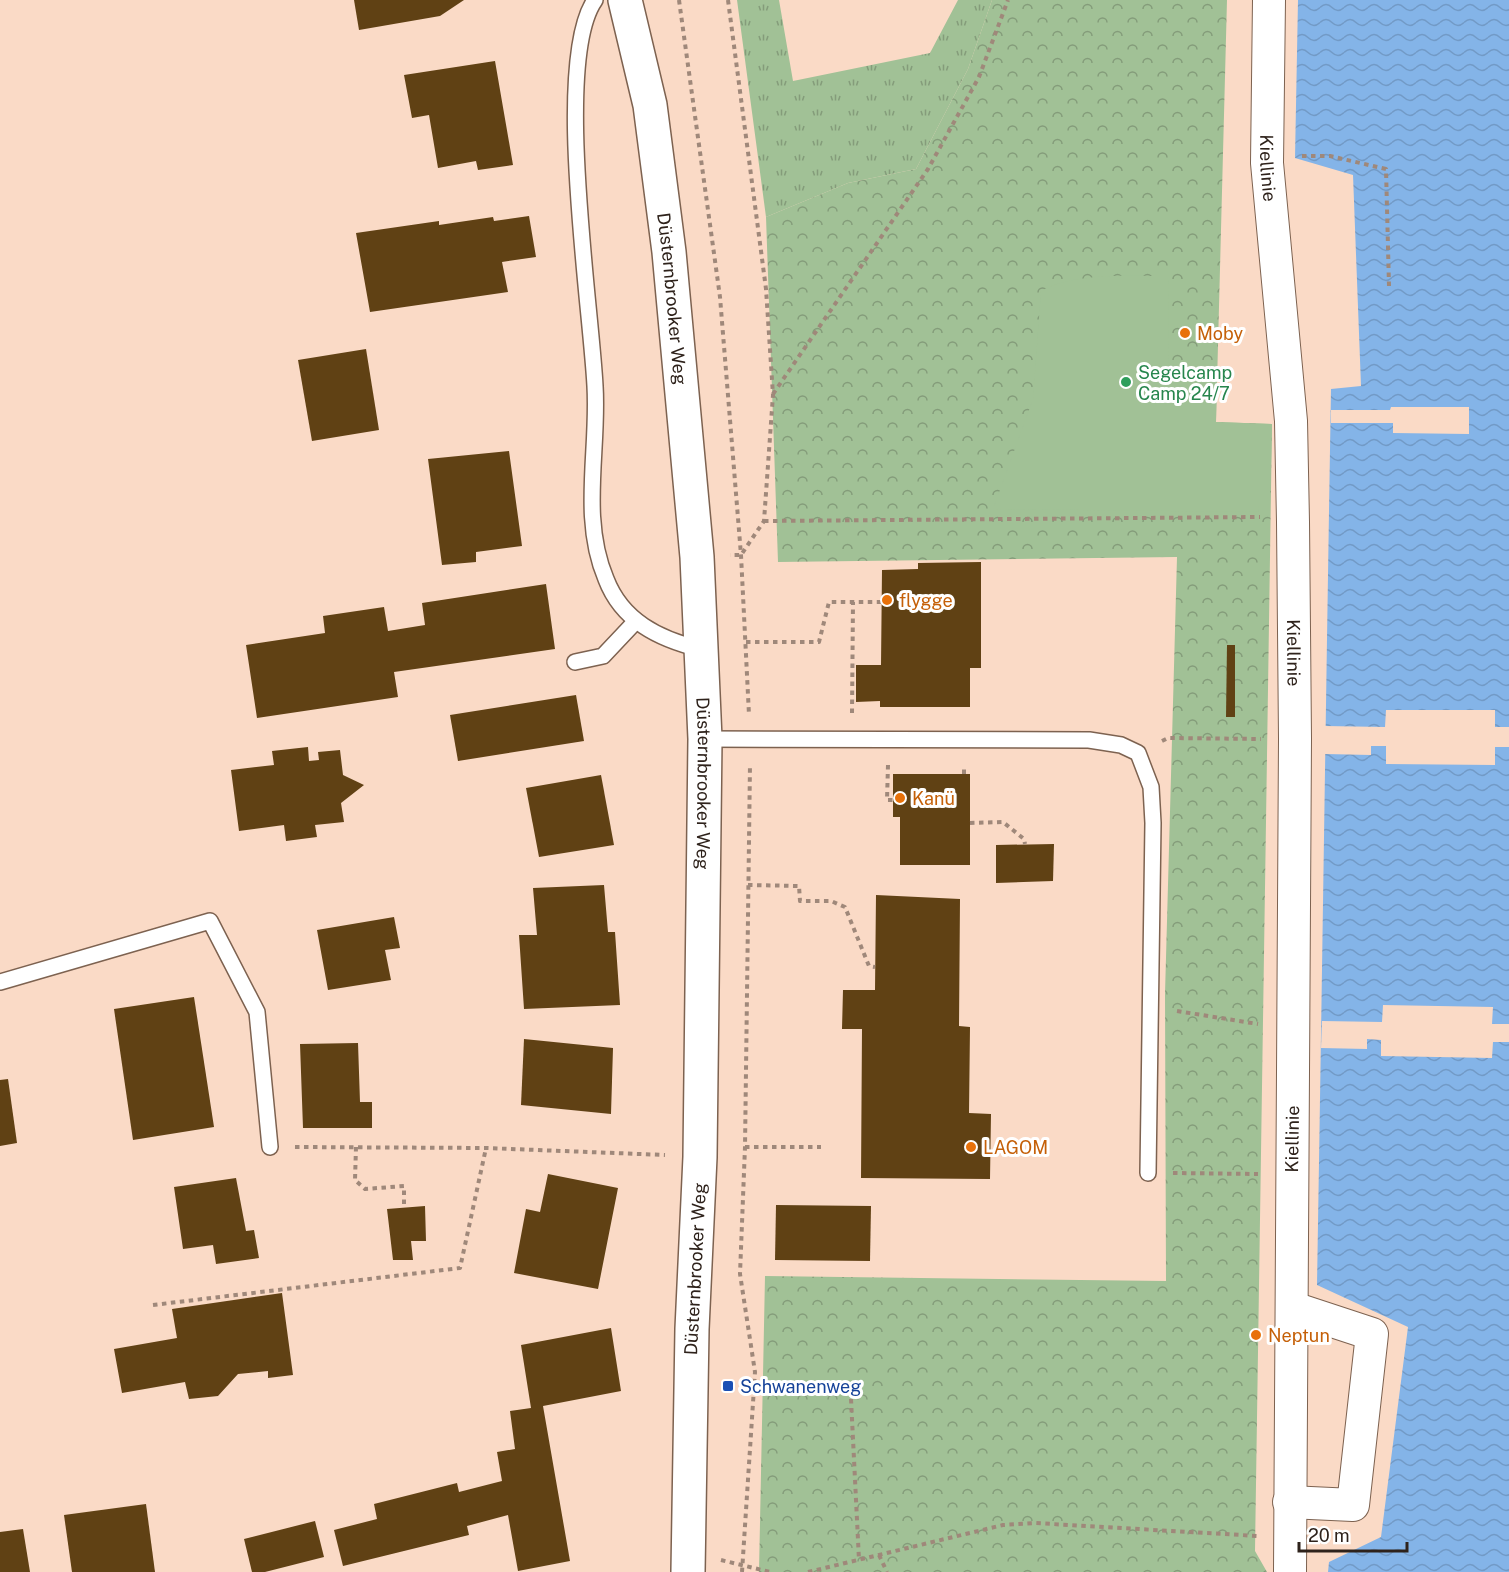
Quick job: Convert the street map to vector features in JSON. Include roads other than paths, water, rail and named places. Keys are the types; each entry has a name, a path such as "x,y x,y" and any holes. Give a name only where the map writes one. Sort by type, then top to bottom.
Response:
{"street":[{"name":"Düsternbrooker Weg","path":"626,0 650,105 669,252 697,557 705,739 700,1157 691,1353 688,1562"},
{"name":"Kiellinie","path":"1269,0 1267,163 1291,421 1293,522 1295,739 1290,1572"},
{"path":"1289,1502 1353,1505 1372,1334 1293,1308"}],"lane":[{"path":"594,0 587,11 580,32 576,126 596,388 592,516 596,550 606,581 622,607 636,621 653,634 673,643 700,649"},
{"path":"575,662 603,656 636,621"},
{"path":"705,739 1089,740 1121,745 1138,753 1151,787 1153,823 1148,1173"},
{"path":"0,982 210,921 257,1012 270,1147"}],"water":[{"path":"1298,0 1509,0 1509,1572 1328,1572 1329,1562 1381,1537 1408,1327 1317,1285 1331,389 1361,386 1353,175 1295,158"}],"place":[{"name":"Moby","path":"1185,333"},
{"name":"Segelcamp Camp 24/7","path":"1126,382"},
{"name":"flygge","path":"887,600"},
{"name":"Kanü","path":"900,798"},
{"name":"LAGOM","path":"971,1147"},
{"name":"Neptun","path":"1256,1335"},
{"name":"Schwanenweg","path":"728,1386"}]}
